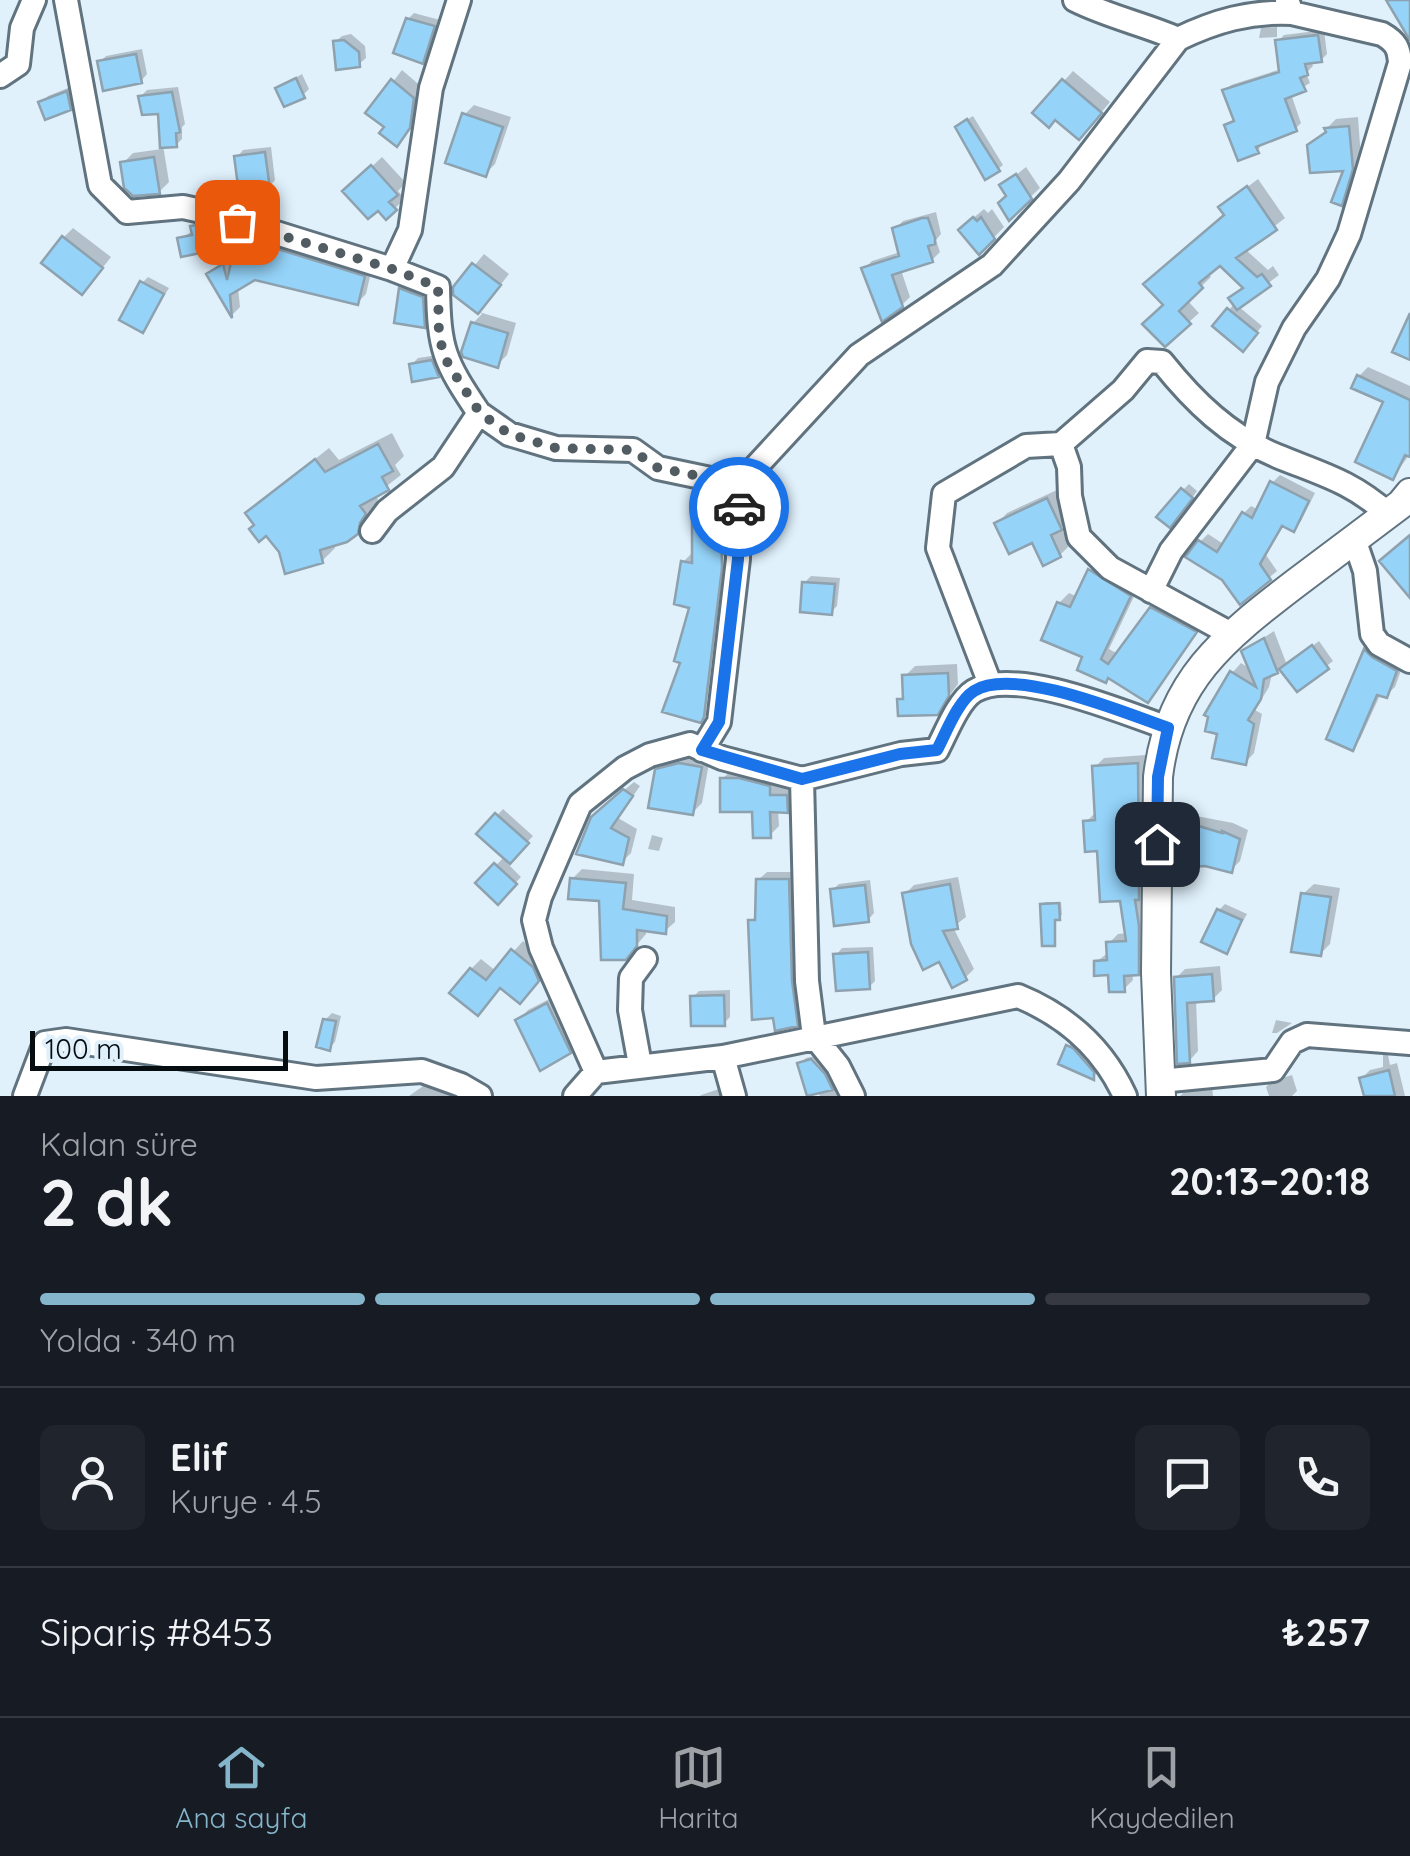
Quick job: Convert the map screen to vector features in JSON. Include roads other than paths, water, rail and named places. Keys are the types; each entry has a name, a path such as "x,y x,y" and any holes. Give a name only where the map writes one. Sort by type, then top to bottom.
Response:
{"main road":[{"path":"1160,1089 1157,808 1161,750 1168,728 1186,688 1231,634 1410,493"}],"street":[{"path":"0,76 18,64 22,28 34,0"},
{"path":"66,0 100,185 126,212 183,207 216,214 438,287 439,338 456,378 480,413 509,434 556,448 632,450 658,468 739,484"},
{"path":"392,269 410,230 431,88 459,0"},
{"path":"1076,0 1106,16 1142,23 1178,39"},
{"path":"702,750 719,722 738,559 739,484 859,355 992,266 1069,181 1178,39 1207,25 1290,6 1382,34 1399,49 1400,63 1349,234 1328,279 1294,328 1267,382 1253,444 1171,552 1151,591"},
{"path":"990,684 938,548 944,494 1026,446 1061,444 1123,390 1147,361 1162,362 1219,423 1253,444 1342,480 1364,492 1388,514"},
{"path":"372,531 387,512 443,467 480,413"},
{"path":"1061,444 1069,467 1078,537 1110,568 1231,634"},
{"path":"1354,539 1365,571 1372,634 1379,644 1410,661"},
{"path":"596,1072 540,948 534,920 580,804 626,768 650,755 690,744 802,779 900,754 937,750 970,693 990,684 1063,691 1168,728"},
{"path":"802,779 806,946 814,1036 838,1066 853,1096"},
{"path":"640,1065 630,1010 631,978 645,959"},
{"path":"575,1096 596,1072 724,1056 1018,996 1043,1006 1083,1036 1110,1064 1125,1096"},
{"path":"1160,1089 1273,1070 1292,1042 1307,1035 1410,1043"},
{"path":"25,1096 45,1043 66,1040 316,1078 422,1071 480,1096"},
{"path":"724,1056 734,1096"}]}
